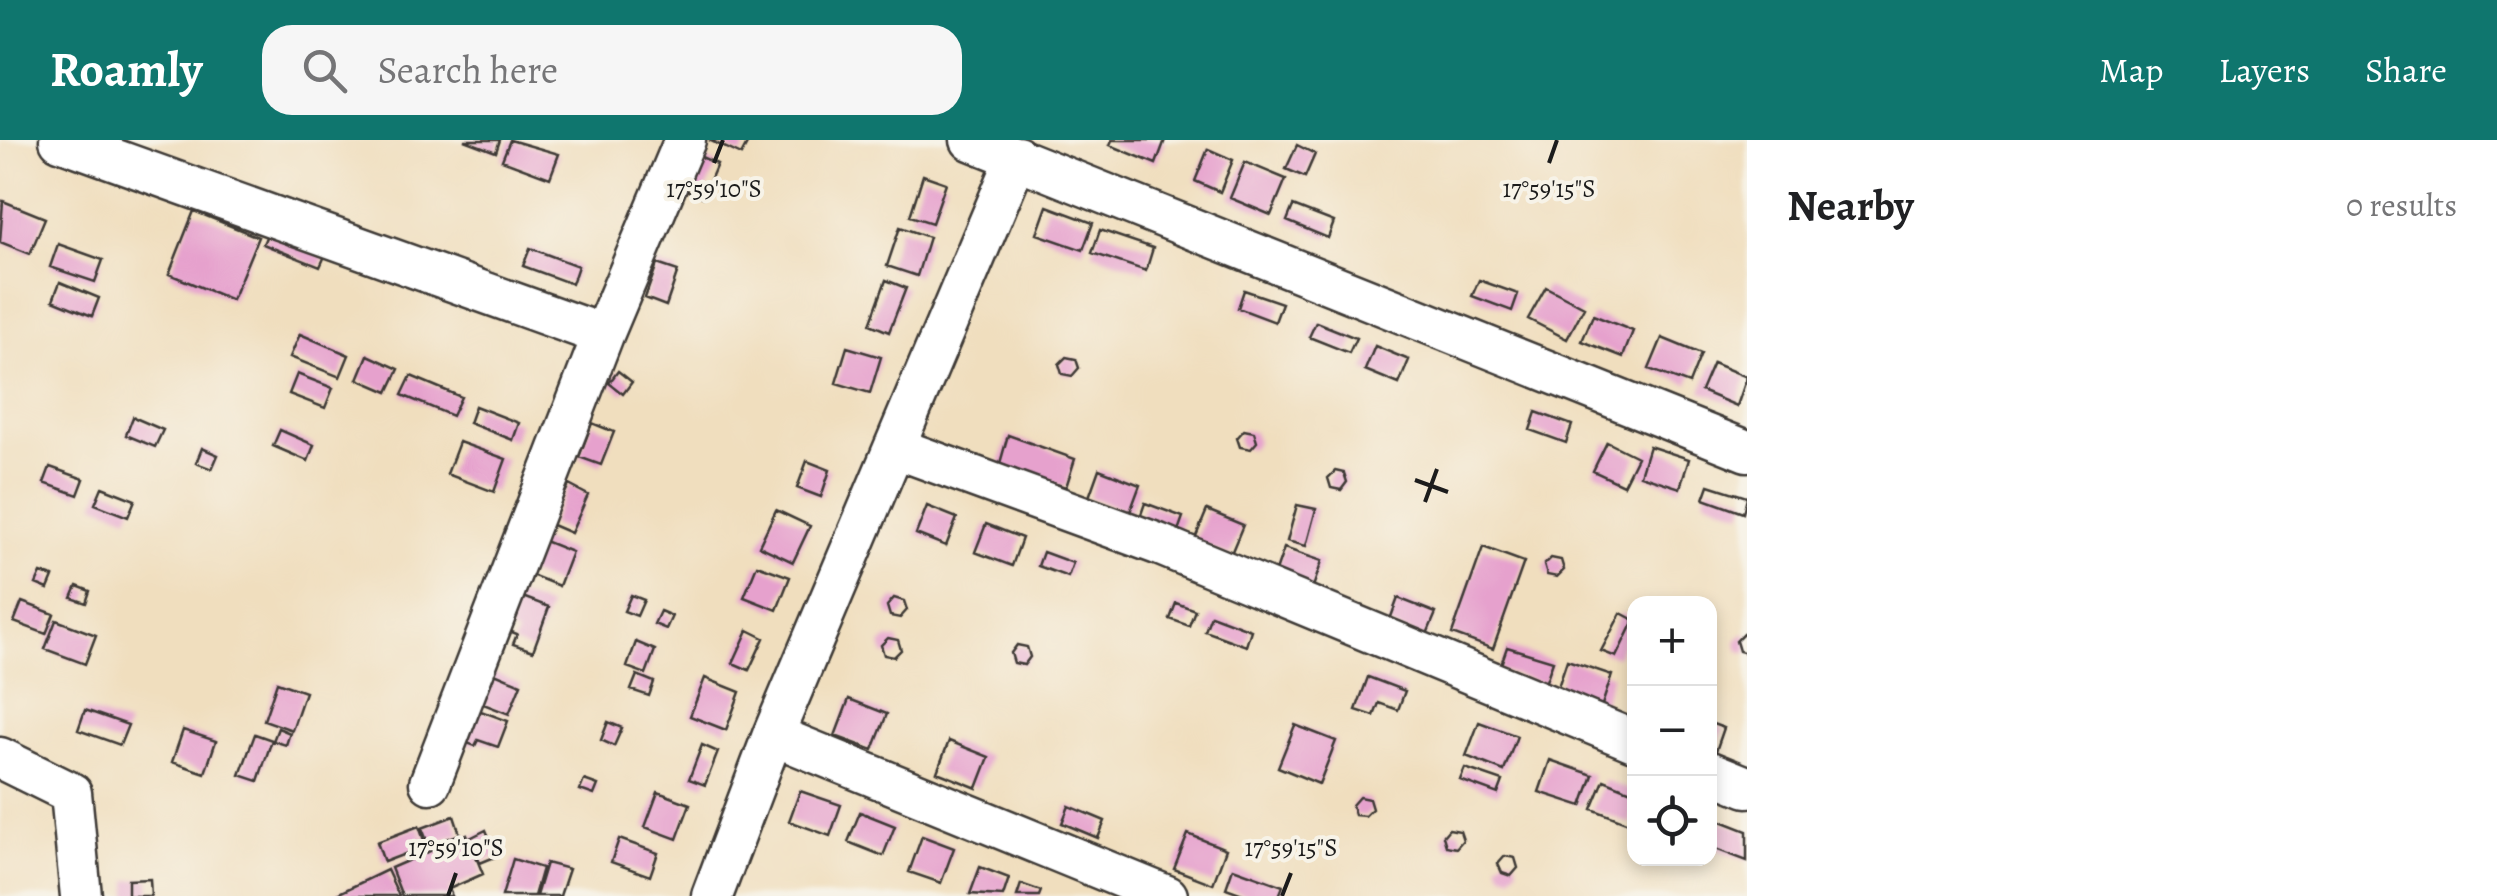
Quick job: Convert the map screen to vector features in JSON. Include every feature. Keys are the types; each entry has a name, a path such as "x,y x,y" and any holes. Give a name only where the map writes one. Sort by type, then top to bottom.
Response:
{"street":[{"path":"60,140 603,335"},
{"path":"430,783 603,335 686,140"},
{"path":"971,140 1747,451"},
{"path":"712,896 772,734 1017,158"},
{"path":"896,448 1158,544 1627,738"},
{"path":"772,734 1168,896"},
{"path":"0,758 72,793 80,896"},
{"path":"1717,775 1747,787"}],"building":[{"path":"464,140 500,140 496,152"},
{"path":"510,140 559,154 550,178 502,160"},
{"path":"709,140 749,140 741,155"},
{"path":"1112,140 1165,140 1156,164 1110,145"},
{"path":"1297,145 1315,154 1305,177 1286,169"},
{"path":"1208,149 1233,160 1220,192 1195,181"},
{"path":"699,156 717,164 703,197 684,189"},
{"path":"1245,162 1286,179 1271,215 1230,198"},
{"path":"923,175 946,183 932,223 910,216"},
{"path":"3,201 45,218 30,254 0,242"},
{"path":"1047,206 1093,223 1083,250 1037,234"},
{"path":"1293,206 1334,222 1328,238 1287,221"},
{"path":"194,211 258,237 232,300 169,274"},
{"path":"272,223 329,247 320,267 263,244"},
{"path":"900,227 929,237 917,276 887,266"},
{"path":"1100,230 1153,248 1146,271 1092,253"},
{"path":"58,244 103,260 95,282 50,267"},
{"path":"530,248 578,266 572,284 523,266"},
{"path":"657,264 678,271 666,306 645,298"},
{"path":"886,280 906,288 889,332 870,324"},
{"path":"1479,280 1518,294 1512,311 1472,296"},
{"path":"60,282 99,298 92,316 53,300"},
{"path":"1546,287 1584,307 1567,339 1528,319"},
{"path":"1244,290 1282,303 1275,322 1238,308"},
{"path":"1593,315 1633,331 1623,357 1582,341"},
{"path":"1316,322 1356,338 1349,353 1309,337"},
{"path":"300,334 349,355 340,377 290,357"},
{"path":"1662,338 1701,354 1689,384 1649,369"},
{"path":"1375,346 1409,360 1399,384 1365,370"},
{"path":"847,347 881,357 870,393 836,383"},
{"path":"368,355 399,369 388,392 358,379"},
{"path":"1066,357 1076,359 1079,368 1072,376 1062,374 1059,364"},
{"path":"1713,363 1747,377 1737,406 1701,391"},
{"path":"618,371 632,382 623,394 609,383"},
{"path":"297,374 333,388 325,408 289,394"},
{"path":"411,376 461,397 452,416 402,395"},
{"path":"475,406 519,423 513,440 469,423"},
{"path":"1536,412 1572,425 1566,443 1530,430"},
{"path":"133,417 163,430 155,447 126,435"},
{"path":"592,423 614,432 601,465 579,457"},
{"path":"280,430 314,445 308,461 273,446"},
{"path":"1244,430 1254,432 1257,442 1251,449 1240,447 1237,438"},
{"path":"1008,435 1075,459 1066,487 999,467"},
{"path":"459,442 506,459 494,492 447,474"},
{"path":"1607,442 1637,457 1623,485 1593,471"},
{"path":"1649,446 1689,459 1680,488 1640,475"},
{"path":"202,448 218,455 212,469 196,463"},
{"path":"807,461 830,470 821,497 797,488"},
{"path":"50,467 84,479 78,495 44,483"},
{"path":"1099,469 1140,485 1130,512 1089,497"},
{"path":"1335,471 1344,473 1347,482 1341,490 1331,488 1328,478"},
{"path":"569,485 588,495 571,533 550,524"},
{"path":"1709,485 1747,497 1743,513 1704,499"},
{"path":"102,487 135,500 128,517 95,504"},
{"path":"1145,503 1183,517 1177,534 1139,520"},
{"path":"1297,505 1316,509 1306,546 1287,541"},
{"path":"927,506 957,518 946,546 916,534"},
{"path":"776,510 810,526 793,562 759,546"},
{"path":"1207,510 1243,525 1230,556 1194,541"},
{"path":"986,524 1022,538 1012,566 975,552"},
{"path":"537,538 572,552 559,586 524,572"},
{"path":"1483,547 1524,562 1493,649 1452,634"},
{"path":"1284,548 1322,561 1312,590 1274,577"},
{"path":"1043,552 1073,563 1068,577 1038,566"},
{"path":"1551,558 1561,560 1564,570 1557,577 1547,575 1544,565"},
{"path":"757,565 790,577 777,610 744,597"},
{"path":"41,573 53,577 48,589 36,584"},
{"path":"77,586 90,591 86,603 72,598"},
{"path":"512,593 549,607 533,651 513,644 517,634 499,627"},
{"path":"631,595 644,600 637,616 624,611"},
{"path":"894,598 904,601 907,610 900,618 890,616 887,606"},
{"path":"1398,598 1436,613 1425,639 1388,625"},
{"path":"22,602 54,614 46,634 14,622"},
{"path":"1176,603 1195,610 1189,626 1170,619"},
{"path":"660,611 672,616 666,629 654,624"},
{"path":"1621,613 1627,616 1627,634 1616,657 1601,651"},
{"path":"1211,615 1251,630 1246,646 1205,631"},
{"path":"56,620 96,635 85,664 45,649"},
{"path":"748,630 764,638 749,670 733,663"},
{"path":"1747,635 1747,653 1739,651 1736,641"},
{"path":"888,638 898,640 901,650 894,657 884,655 881,645"},
{"path":"636,642 655,650 646,674 627,667"},
{"path":"1017,645 1027,647 1030,657 1024,665 1014,663 1011,653"},
{"path":"1507,647 1553,661 1545,684 1499,670"},
{"path":"1567,660 1612,675 1602,705 1557,690"},
{"path":"485,669 521,684 509,714 473,700"},
{"path":"637,675 654,682 649,696 631,690"},
{"path":"1368,677 1405,691 1398,710 1379,703 1374,716 1356,710"},
{"path":"705,678 740,692 726,730 690,716"},
{"path":"277,682 305,692 292,730 264,720"},
{"path":"849,699 887,714 873,750 835,736"},
{"path":"470,707 508,721 498,747 478,740 475,746 457,739"},
{"path":"85,710 128,725 120,745 78,730"},
{"path":"608,722 622,728 614,746 601,740"},
{"path":"1479,722 1517,736 1504,771 1466,756"},
{"path":"1295,725 1336,741 1319,784 1278,767"},
{"path":"1717,726 1724,728 1717,748"},
{"path":"278,728 290,733 286,745 273,741"},
{"path":"183,730 216,741 205,773 172,762"},
{"path":"255,734 272,740 258,781 240,775"},
{"path":"949,741 989,757 977,788 937,772"},
{"path":"702,745 718,752 705,785 689,779"},
{"path":"1550,760 1593,775 1582,806 1539,792"},
{"path":"1465,768 1503,781 1498,794 1460,780"},
{"path":"584,780 598,785 594,795 580,790"},
{"path":"1604,780 1627,789 1627,822 1592,809"},
{"path":"800,791 841,805 830,836 789,821"},
{"path":"658,792 690,804 677,839 645,827"},
{"path":"1359,797 1369,799 1372,809 1365,816 1355,815 1352,805"},
{"path":"1069,806 1105,821 1098,838 1062,823"},
{"path":"860,812 895,826 883,856 848,842"},
{"path":"454,816 460,834 429,846 422,828"},
{"path":"1717,819 1747,831 1747,861 1717,850"},
{"path":"419,826 426,846 384,862 377,842"},
{"path":"1449,829 1460,831 1463,840 1456,848 1446,846 1443,836"},
{"path":"486,830 497,856 480,863 470,838"},
{"path":"1188,834 1226,849 1213,884 1174,869"},
{"path":"467,835 483,874 449,889 452,896 402,896 391,868"},
{"path":"922,836 954,848 941,883 909,872"},
{"path":"619,839 658,853 650,876 611,862"},
{"path":"1505,856 1515,858 1518,868 1511,876 1502,873 1498,864"},
{"path":"513,859 542,868 534,896 502,896"},
{"path":"546,863 569,869 560,896 536,896"},
{"path":"980,867 1009,878 1003,896 970,894"},
{"path":"1233,868 1283,886 1279,896 1248,896 1226,888"},
{"path":"387,870 399,896 333,896"},
{"path":"150,879 151,896 128,896 128,880"},
{"path":"1021,884 1041,891 1039,896 1017,896"}]}
